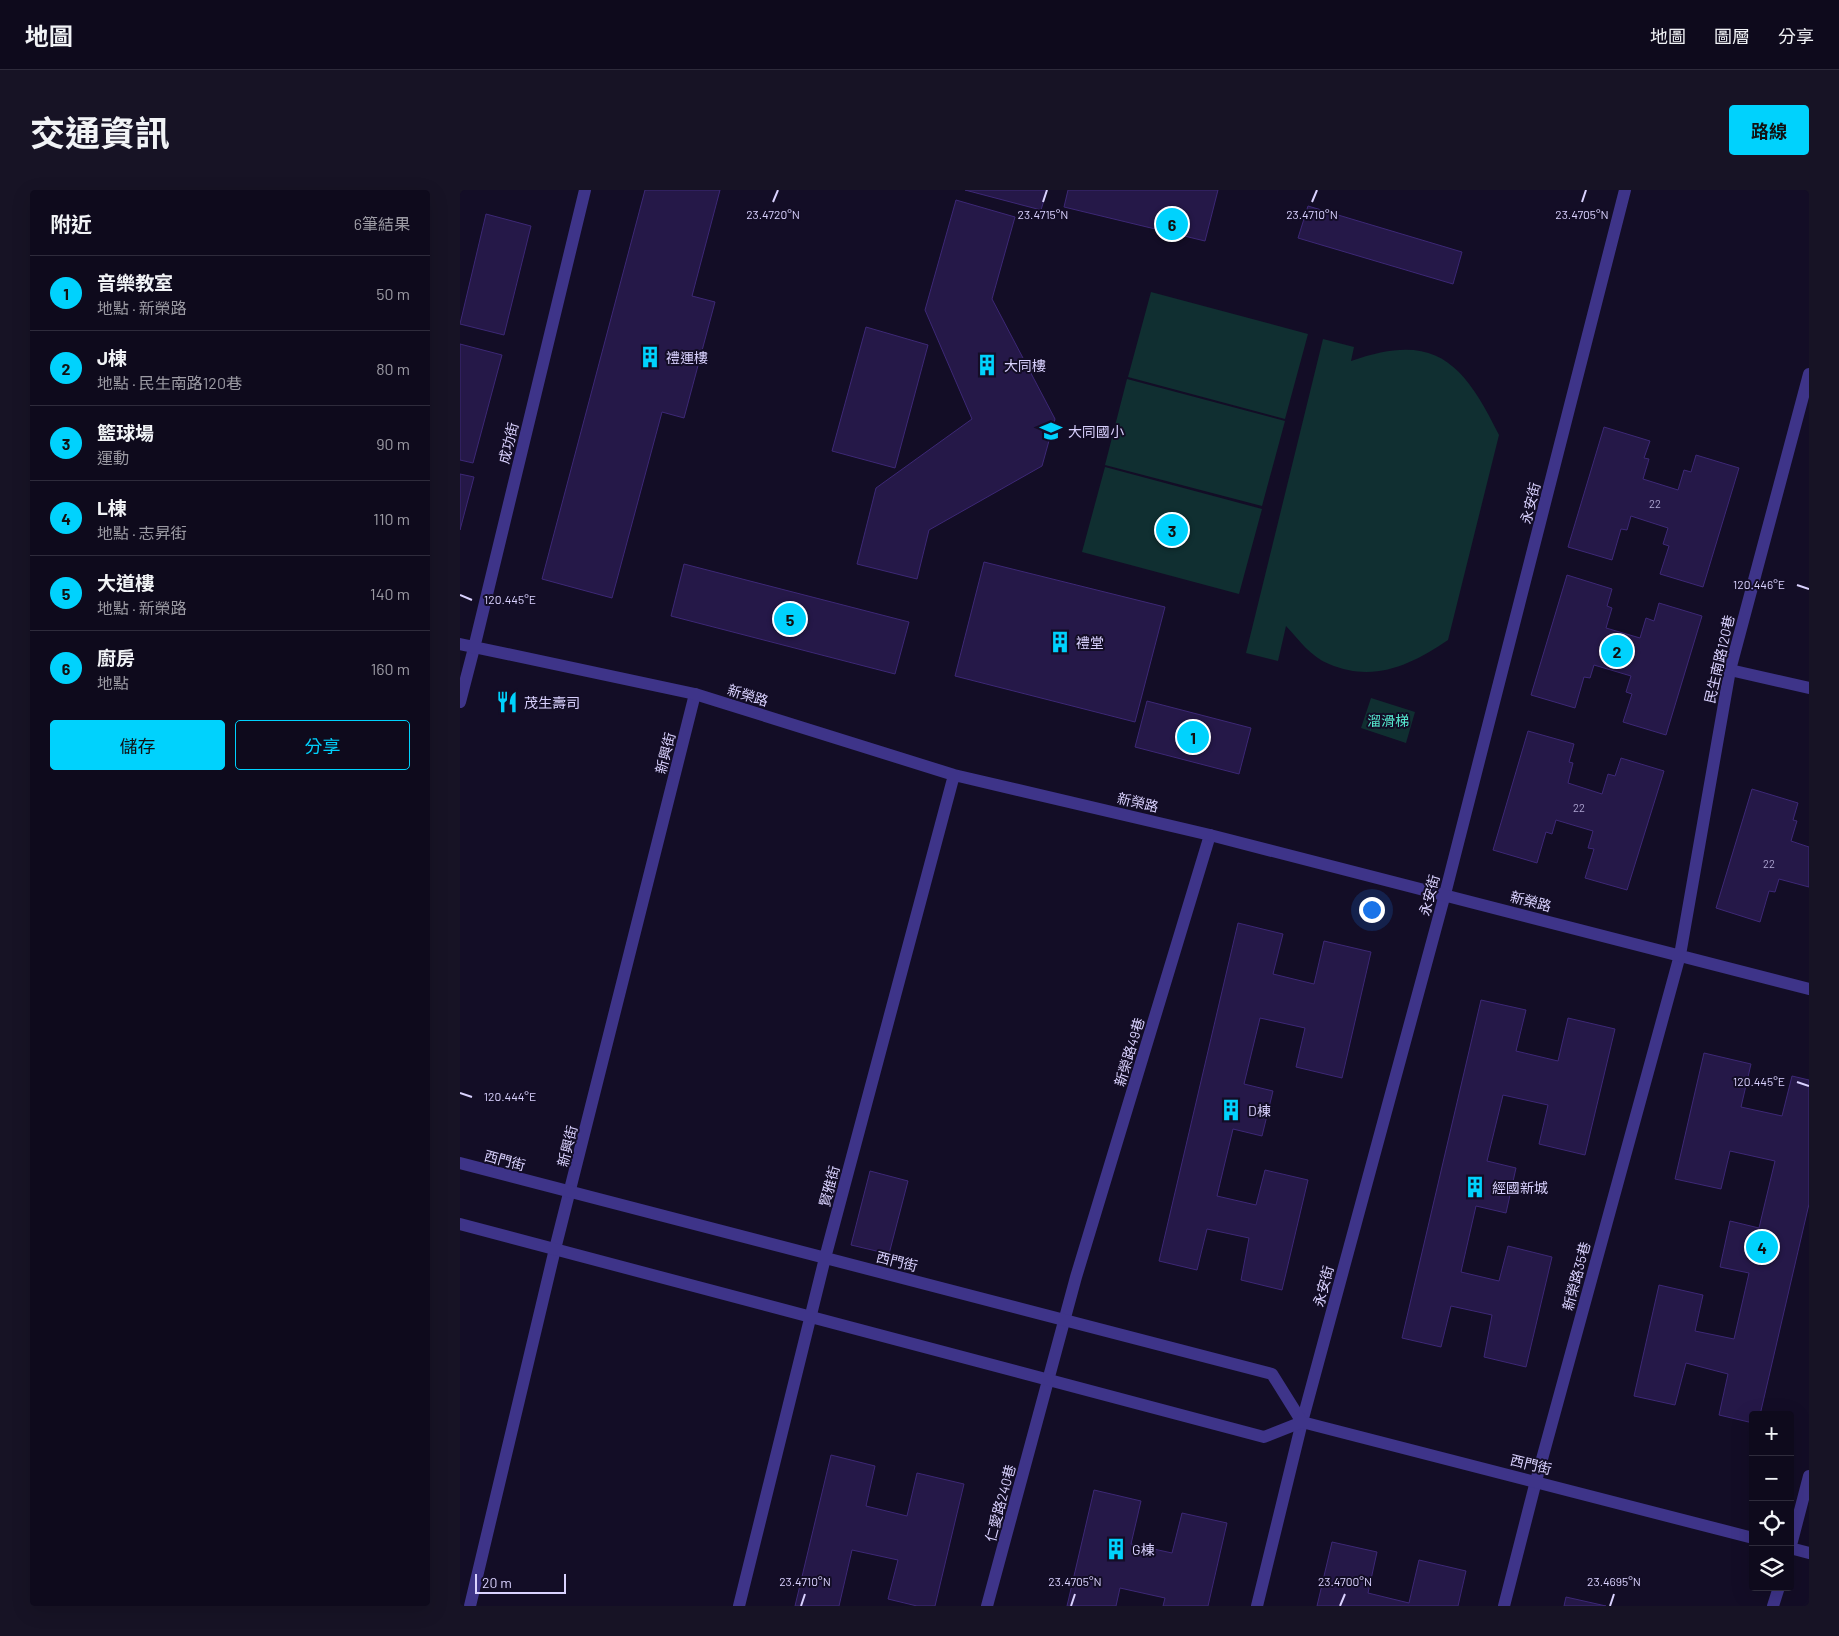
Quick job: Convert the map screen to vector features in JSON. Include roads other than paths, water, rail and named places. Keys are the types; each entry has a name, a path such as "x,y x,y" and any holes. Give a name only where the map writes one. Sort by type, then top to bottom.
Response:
{"street":[{"name":"成功街","path":"460,702 585,190"},
{"name":"永安街","path":"1258,1606 1302,1422 1445,894 1625,190"},
{"name":"民生南路120巷","path":"1680,955 1730,670 1809,374"},
{"name":"新榮路","path":"460,644 695,694 954,775 1210,835 1809,989"},
{"path":"1730,670 1809,688"},
{"name":"新興街","path":"470,1606 555,1250 695,694"},
{"name":"賢雅街","path":"739,1606 810,1317 954,775"},
{"name":"新榮路49巷","path":"1065,1320 1076,1277 1210,835"},
{"name":"新榮路35巷","path":"1504,1606 1536,1481 1680,955"},
{"name":"西門街","path":"460,1163 1272,1374 1302,1422 1749,1537"},
{"path":"460,1224 1264,1436 1302,1422"},
{"name":"仁愛路240巷","path":"987,1606 1065,1320"},
{"path":"1791,1546 1809,1476"},
{"path":"1794,1549 1809,1553"},
{"path":"1773,1606 1778,1591"}],"place":[{"name":"廚房","path":"1172,224"},
{"name":"禮運樓","path":"650,357"},
{"name":"大同樓","path":"987,365"},
{"name":"大同國小","path":"1051,431"},
{"name":"籃球場","path":"1172,530"},
{"name":"大道樓","path":"790,619"},
{"name":"禮堂","path":"1060,642"},
{"name":"J棟","path":"1617,651"},
{"name":"茂生壽司","path":"507,702"},
{"name":"音樂教室","path":"1193,737"},
{"name":"D棟","path":"1231,1110"},
{"name":"經國新城","path":"1475,1187"},
{"name":"L棟","path":"1762,1247"},
{"name":"G棟","path":"1116,1549"}],"park label":[{"name":"溜滑梯","path":"1388,720"}]}
